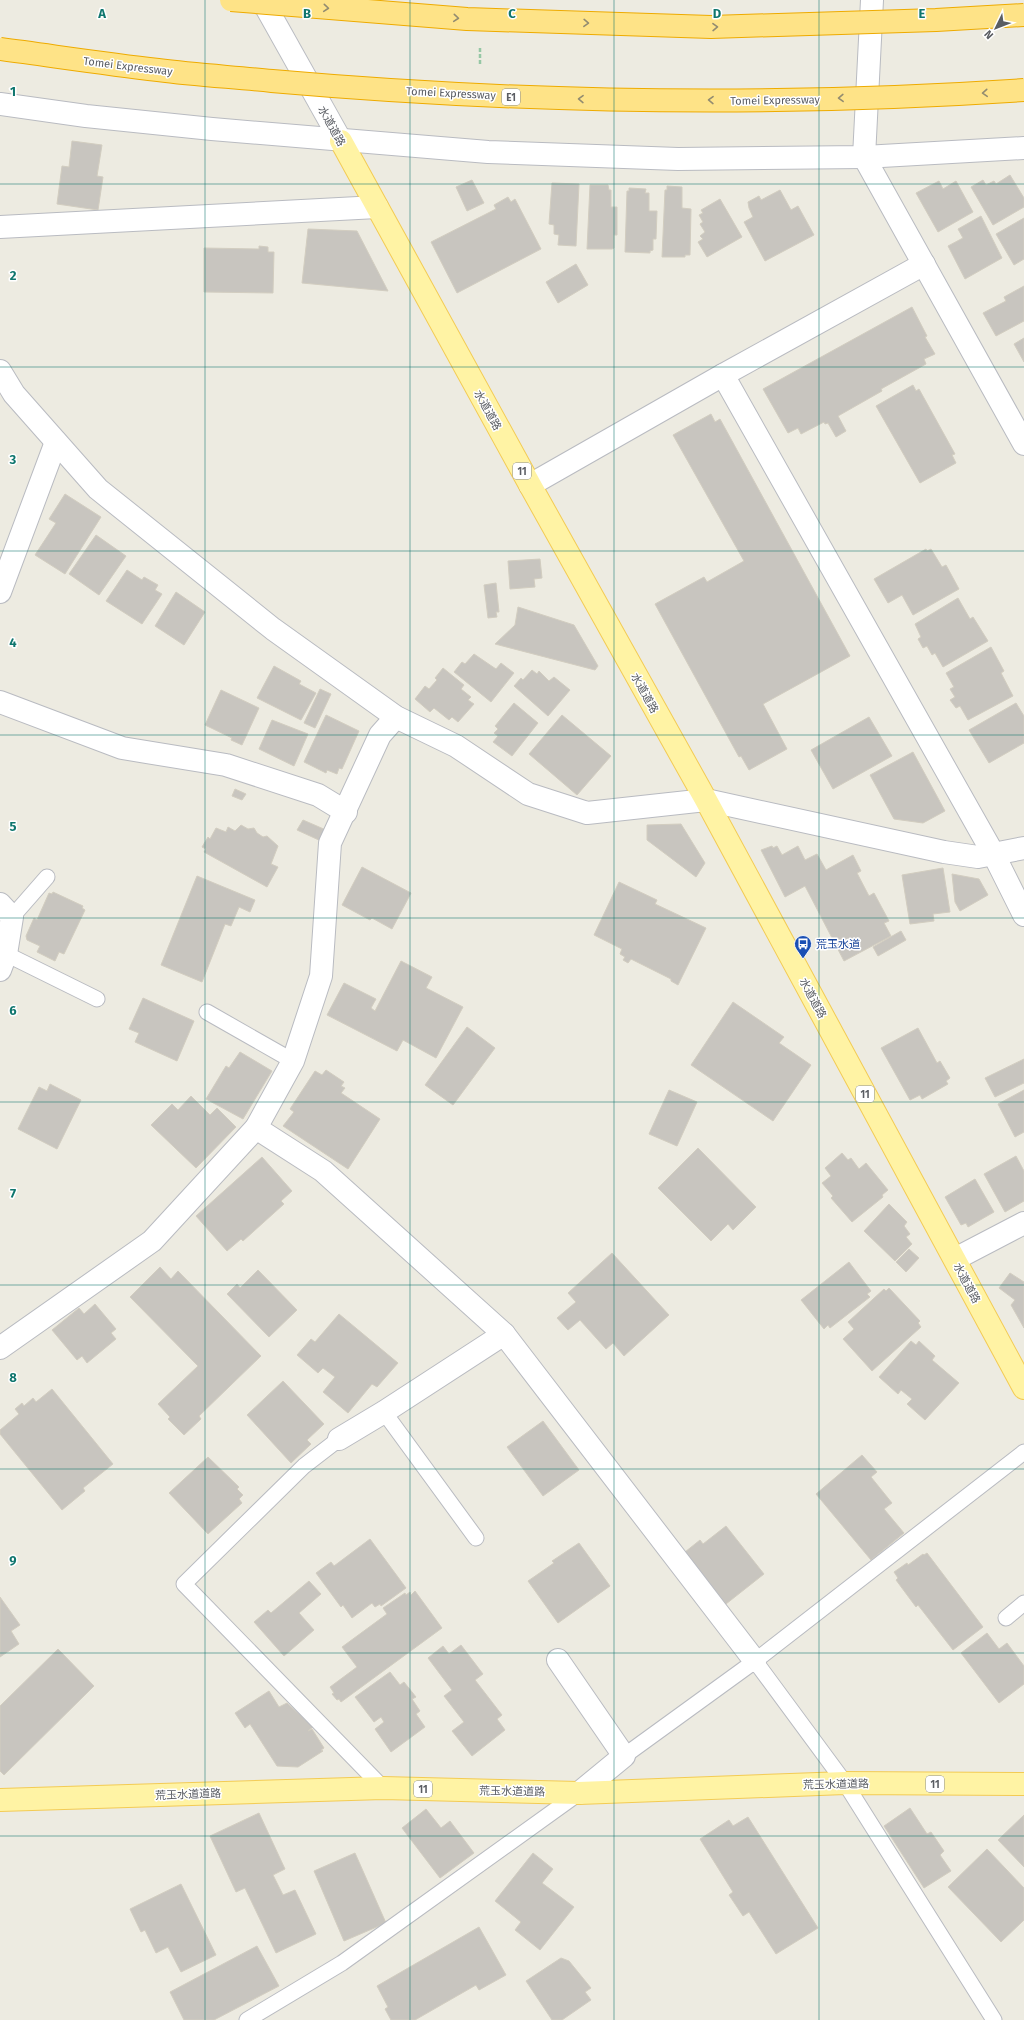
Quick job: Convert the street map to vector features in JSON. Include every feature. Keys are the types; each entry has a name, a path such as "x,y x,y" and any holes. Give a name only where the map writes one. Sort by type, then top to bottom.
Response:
{"highway":[{"path":"231,0 467,19 712,27 928,21 1024,15"},
{"name":"Tomei Expressway","path":"0,49 183,73 355,88 549,99 749,101 939,96 1024,90"}],"main road":[{"name":"水道道路","path":"341,141 530,485 706,800 1024,1388"},
{"name":"荒玉水道道路","path":"0,1800 383,1788 579,1793 845,1783 1024,1784"}],"street":[{"name":"水道道路","path":"262,0 341,141"},
{"path":"872,0 864,157 1024,444"},
{"path":"0,104 94,117 341,141 488,152 670,158 864,157 1024,148"},
{"path":"0,227 377,207"},
{"path":"530,485 723,374 924,264"},
{"path":"0,371 14,394 98,489 273,630 396,717 456,746 528,794 587,813 706,800 944,852 978,857 1024,848"},
{"path":"723,374 994,855 1024,915"},
{"path":"0,592 6,552 56,442"},
{"path":"0,702 122,748 226,765 318,795 346,812"},
{"path":"2,1344 152,1241 256,1128 293,1061 321,976 330,843 346,812 362,771 380,735 396,717"},
{"path":"3,962 6,910"},
{"path":"256,1128 323,1171 504,1334 755,1661"},
{"path":"955,1259 1024,1223"},
{"path":"339,1438 384,1412 504,1334"},
{"path":"558,1660 624,1756 579,1793"}],"lane":[{"path":"6,910 47,877"},
{"path":"3,962 97,1000"},
{"path":"207,1012 293,1061"},
{"path":"384,1412 476,1538"},
{"path":"339,1438 304,1466 184,1584 383,1788"},
{"path":"624,1756 755,1661 1024,1452"},
{"path":"1006,1618 1024,1603"},
{"path":"755,1661 845,1783 994,2020"},
{"path":"247,2020 342,1963 579,1793"}],"building":[{"path":"72,141 102,145 97,176 103,177 98,210 57,204 62,166 69,167"},
{"path":"1010,175 1024,198 1024,207 993,225 971,187 983,180 986,185 994,181 996,184"},
{"path":"472,180 484,203 467,211 456,187"},
{"path":"939,181 943,189 956,181 973,212 938,232 916,193"},
{"path":"552,183 579,184 576,246 558,245 559,235 554,234 554,225 549,224"},
{"path":"590,185 608,185 609,190 611,190 611,207 617,207 617,235 614,235 614,248 612,249 587,249"},
{"path":"667,186 682,187 682,208 691,209 690,255 685,255 685,257 662,257 665,190 667,190"},
{"path":"629,188 646,189 645,193 649,193 649,211 657,211 656,239 653,239 653,250 650,251 650,253 625,252 627,191 629,191"},
{"path":"780,190 791,210 798,206 814,235 765,261 744,222 753,217 748,202 759,196 761,200"},
{"path":"508,197 511,202 515,199 541,249 457,293 431,242 496,209 494,205"},
{"path":"720,199 742,237 707,257 698,242 703,239 700,236 705,232 700,224 703,222 699,215 703,213 701,210"},
{"path":"981,216 1002,258 965,279 948,246 963,238 958,229"},
{"path":"1024,218 1024,259 1014,265 996,234"},
{"path":"308,229 357,231 388,291 302,283"},
{"path":"259,246 268,247 268,252 274,252 273,293 204,292 204,248 259,249"},
{"path":"576,264 588,285 558,303 546,282"},
{"path":"1024,286 1024,321 996,336 983,313 1006,301 1004,297"},
{"path":"912,307 927,336 925,337 935,354 924,359 926,364 881,389 882,391 838,416 846,431 836,437 828,423 825,424 824,422 801,434 798,428 788,433 763,389"},
{"path":"1024,338 1024,362 1014,344"},
{"path":"913,385 916,391 919,389 955,454 952,455 956,463 920,483 876,406"},
{"path":"711,414 715,422 720,419 850,656 763,704 787,749 749,770 741,756 739,757 655,604 704,577 707,582 744,561 673,435"},
{"path":"65,494 101,517 65,574 35,555 56,523 49,519"},
{"path":"96,535 126,556 99,595 69,574"},
{"path":"926,549 927,551 931,549 942,567 946,565 959,589 913,615 902,595 888,603 874,579"},
{"path":"540,559 542,578 534,579 535,587 510,589 508,561"},
{"path":"127,570 142,580 144,577 158,585 155,590 162,594 142,624 106,601"},
{"path":"496,583 499,612 496,612 497,617 488,618 484,585"},
{"path":"176,592 205,612 184,645 155,626"},
{"path":"958,598 970,619 973,617 988,641 943,667 935,653 932,655 927,646 923,648 918,639 921,637 915,624"},
{"path":"518,607 574,625 598,666 595,670 495,644 515,625"},
{"path":"991,647 1004,671 1001,673 1013,696 968,720 960,706 956,708 950,700 955,697 950,689 954,687 946,673"},
{"path":"474,654 496,669 501,663 514,673 491,702 454,672 462,662 465,664"},
{"path":"274,666 301,681 299,684 316,693 301,720 257,698"},
{"path":"443,668 464,685 461,689 471,697 468,700 474,704 458,722 452,717 449,720 434,708 430,712 415,699 425,686 429,689 437,680 435,678"},
{"path":"532,670 537,674 539,671 549,681 554,677 570,690 548,716 514,686 521,678 523,680"},
{"path":"320,689 331,694 315,728 304,723"},
{"path":"221,690 259,708 242,745 231,740 232,738 205,725"},
{"path":"514,703 538,723 512,756 493,742 498,736 494,733 498,729 495,726"},
{"path":"1016,703 1024,716 1024,743 989,763 969,730"},
{"path":"326,715 359,731 342,769 339,768 337,774 327,770 326,773 304,762"},
{"path":"562,715 611,756 577,795 529,754"},
{"path":"869,717 892,756 833,789 811,750"},
{"path":"272,720 308,734 294,766 259,749"},
{"path":"913,752 945,811 923,823 894,819 870,775"},
{"path":"235,789 246,794 242,800 232,796"},
{"path":"303,820 326,830 321,841 297,830"},
{"path":"681,824 705,863 696,877 647,840 647,825"},
{"path":"241,825 248,829 254,828 257,833 263,837 267,836 278,846 271,864 278,867 267,887 204,852 206,849 202,847 208,837 210,839 216,828 226,832 228,827 235,831"},
{"path":"772,846 773,848 777,846 782,855 798,846 805,860 817,854 826,870 853,855 861,871 857,873 869,896 874,893 889,921 884,923 891,936 844,961 805,886 785,897 761,850"},
{"path":"362,867 411,893 392,929 372,918 370,920 342,905"},
{"path":"943,868 950,912 933,914 934,921 910,924 902,875"},
{"path":"952,874 979,879 988,895 960,911 955,902"},
{"path":"197,876 255,900 250,912 239,907 231,926 225,924 202,982 161,965"},
{"path":"619,882 657,900 655,904 706,928 678,985 671,981 671,979 631,959 628,963 623,960 625,957 620,954 622,949 594,935"},
{"path":"53,892 83,906 82,908 85,910 64,954 59,952 55,961 37,952 40,946 27,940 26,936 34,918 37,920 49,893 52,894"},
{"path":"901,931 906,940 878,956 873,947"},
{"path":"401,961 432,977 426,988 463,1007 436,1058 403,1040 397,1051 327,1015 344,983 376,999 371,1008 375,1011"},
{"path":"143,998 194,1021 177,1061 135,1042 139,1033 129,1029"},
{"path":"733,1002 784,1037 779,1043 811,1065 773,1121 691,1065"},
{"path":"467,1027 495,1048 453,1105 425,1085"},
{"path":"918,1028 937,1063 940,1061 950,1078 946,1081 948,1084 922,1099 920,1095 910,1100 881,1048"},
{"path":"240,1052 272,1071 243,1119 206,1099 226,1066 229,1068"},
{"path":"1024,1059 1024,1083 995,1097 985,1078"},
{"path":"326,1070 344,1082 341,1086 345,1088 341,1093 380,1119 348,1169 283,1126 294,1112 290,1109 315,1071 322,1075"},
{"path":"50,1084 81,1100 57,1149 18,1129 39,1087 47,1091"},
{"path":"669,1090 697,1102 677,1146 649,1134"},
{"path":"1024,1090 1024,1132 1015,1137 998,1104"},
{"path":"191,1096 210,1115 217,1108 236,1127 196,1168 151,1125 172,1104 178,1110"},
{"path":"698,1148 756,1207 733,1230 728,1224 711,1241 658,1188"},
{"path":"842,1153 848,1160 851,1158 859,1169 866,1163 888,1190 882,1195 883,1197 852,1222 831,1198 833,1196 822,1183 831,1176 825,1168"},
{"path":"1016,1156 1024,1171 1024,1201 1005,1212 984,1174"},
{"path":"262,1157 292,1191 281,1201 284,1204 243,1241 241,1239 227,1251 196,1216"},
{"path":"975,1179 994,1212 968,1227 966,1223 961,1225 945,1197"},
{"path":"889,1204 907,1222 904,1226 910,1234 906,1237 912,1244 895,1261 864,1231"},
{"path":"909,1249 919,1258 906,1272 896,1262"},
{"path":"612,1253 669,1315 624,1356 613,1343 606,1349 580,1320 568,1330 557,1318 576,1302 568,1293"},
{"path":"849,1262 871,1291 867,1294 870,1297 830,1328 828,1325 824,1329 801,1300"},
{"path":"160,1267 171,1279 178,1271 261,1356 199,1416 201,1419 184,1435 168,1419 170,1417 158,1404 198,1366 130,1297"},
{"path":"258,1270 297,1310 269,1337 227,1294 237,1284 240,1288"},
{"path":"1010,1273 1024,1282 1024,1328 1011,1305 1015,1300 999,1288"},
{"path":"889,1288 920,1321 918,1323 921,1327 872,1371 843,1339 854,1329 848,1322 884,1289 886,1291"},
{"path":"95,1304 116,1329 111,1333 116,1339 87,1363 82,1356 77,1360 52,1330 79,1308 84,1314"},
{"path":"339,1314 398,1363 377,1387 372,1384 348,1413 323,1392 335,1377 323,1368 318,1373 297,1355 311,1339 315,1342"},
{"path":"911,1341 916,1345 919,1341 935,1356 932,1360 959,1383 925,1420 907,1404 912,1399 901,1390 898,1394 879,1377"},
{"path":"283,1381 324,1424 307,1440 311,1444 291,1463 247,1415"},
{"path":"52,1389 113,1464 83,1488 85,1491 62,1510 0,1434 0,1430 19,1414 15,1409 22,1403 24,1406 33,1398 36,1402"},
{"path":"543,1421 579,1470 543,1496 507,1447"},
{"path":"862,1455 877,1472 871,1477 892,1503 884,1509 904,1533 871,1560 816,1494"},
{"path":"208,1457 239,1487 237,1489 243,1495 239,1499 242,1503 208,1534 169,1493"},
{"path":"726,1526 764,1574 726,1604 685,1552 700,1540 703,1544"},
{"path":"370,1539 406,1588 381,1606 380,1604 375,1607 372,1603 352,1618 343,1605 341,1607 316,1573 331,1562 334,1566"},
{"path":"579,1543 610,1586 558,1623 528,1581 554,1563 552,1561"},
{"path":"927,1553 983,1627 953,1650 918,1605 916,1607 896,1580 898,1578 894,1572 907,1563 908,1565 923,1554 924,1555"},
{"path":"309,1581 321,1594 299,1613 314,1630 284,1656 254,1622 268,1610 271,1613"},
{"path":"415,1591 442,1628 341,1702 339,1699 337,1700 332,1694 334,1693 330,1687 357,1667 342,1647 387,1614 383,1608 405,1593 406,1595 410,1592 411,1595"},
{"path":"0,1597 20,1625 11,1631 19,1644 0,1657"},
{"path":"987,1633 999,1649 1007,1643 1024,1666 1024,1684 999,1703 961,1653"},
{"path":"461,1645 483,1674 475,1680 502,1715 497,1719 505,1730 472,1756 452,1731 464,1722 444,1696 452,1690 428,1658 443,1646 449,1654"},
{"path":"58,1649 94,1686 4,1775 0,1771 0,1706"},
{"path":"390,1672 400,1685 404,1682 416,1697 412,1699 420,1711 416,1714 425,1727 391,1752 375,1729 384,1722 381,1717 374,1722 355,1697"},
{"path":"269,1691 279,1707 287,1703 313,1727 308,1731 312,1729 324,1748 321,1750 323,1751 298,1767 277,1766 250,1724 245,1728 235,1713"},
{"path":"910,1808 927,1834 931,1832 944,1851 940,1855 951,1871 924,1888 884,1826"},
{"path":"426,1809 441,1828 450,1821 474,1853 440,1878 402,1828"},
{"path":"259,1813 285,1869 273,1875 283,1895 295,1890 316,1934 276,1953 245,1888 236,1892 210,1836"},
{"path":"1024,1815 1024,1867 998,1840"},
{"path":"748,1817 818,1928 776,1954 749,1912 743,1916 729,1895 733,1892 700,1839 729,1820 733,1826"},
{"path":"987,1849 1024,1888 1024,1920 1001,1942 948,1887"},
{"path":"355,1853 386,1923 344,1941 314,1871"},
{"path":"533,1853 553,1869 542,1883 574,1907 540,1950 515,1930 521,1922 495,1901"},
{"path":"181,1884 216,1955 181,1972 168,1947 156,1953 145,1930 141,1932 130,1909"},
{"path":"479,1927 506,1975 479,1990 476,1985 415,2020 391,2020 385,2009 388,2007 377,1986"},
{"path":"257,1946 279,1986 214,2020 184,2020 170,1992"},
{"path":"561,1958 569,1961 591,1988 585,1992 591,2000 562,2020 552,2020 526,1981"}],"place":[{"name":"荒玉水道","path":"803,959"}]}
